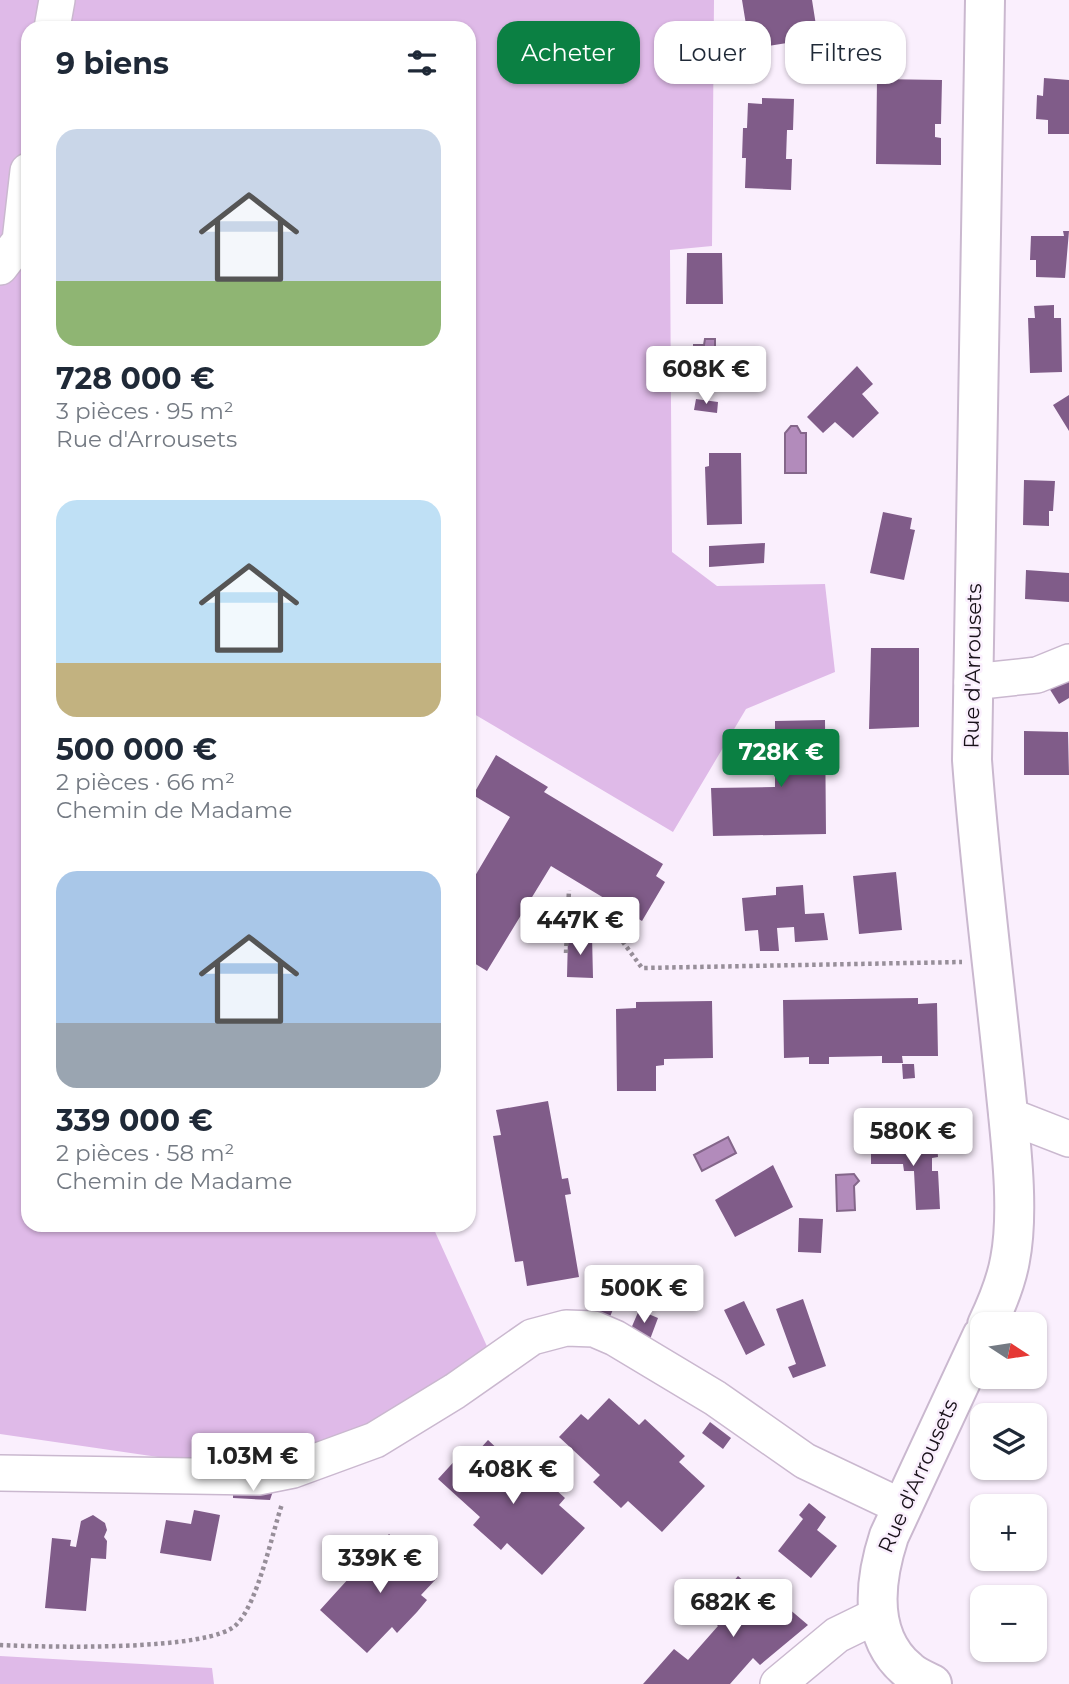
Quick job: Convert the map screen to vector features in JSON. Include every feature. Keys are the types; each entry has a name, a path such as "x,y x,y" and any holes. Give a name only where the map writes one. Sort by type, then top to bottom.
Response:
{"main road":[{"name":"Rue d'Arrousets","path":"985,0 972,760 1007,1115 1013,1216 1010,1258 1001,1295 993,1312"},
{"name":"Rue d'Arrousets","path":"932,1684 907,1670 889,1647 878,1615 878,1570 889,1535 970,1362"}],"street":[{"path":"53,21 57,0"},
{"path":"0,267 20,242 21,233"},
{"path":"972,682 1037,675 1069,662"},
{"path":"1007,1115 1069,1139"},
{"path":"0,1473 258,1477 293,1470 375,1440 454,1391 532,1337 566,1328 594,1329 615,1338 715,1398 805,1461 902,1507"},
{"path":"778,1684 837,1635 878,1615"}],"path":[{"path":"566,953 569,890"},
{"path":"567,926 612,927 642,968 993,961"},
{"path":"0,1645 77,1648 209,1638 236,1625 251,1602 293,1470"}],"shaded area":[{"path":"0,0 714,0 714,21 654,21 654,84 713,84 712,246 670,250 672,552 717,586 825,584 835,672 746,709 673,832 476,715 476,21 21,21 21,1232 435,1232 490,1353 309,1479 0,1434"},
{"path":"705,339 715,339 715,385 695,385 694,345 704,345"},
{"path":"791,426 797,426 801,433 806,433 806,473 785,473 785,433"},
{"path":"728,1137 736,1153 702,1171 694,1155"},
{"path":"854,1174 859,1181 854,1186 855,1210 837,1211 836,1175"},
{"path":"0,1656 212,1668 214,1684 0,1684"}],"building":[{"path":"742,0 812,0 815,21 785,21 785,43 771,46 771,21 745,21"},
{"path":"1044,78 1069,80 1069,134 1048,134 1048,120 1036,119 1037,95 1043,96"},
{"path":"906,79 942,80 941,124 935,124 935,137 941,138 941,165 876,164 877,84 906,84"},
{"path":"762,98 794,99 793,130 787,130 786,159 792,159 791,190 745,188 743,128 747,128 748,103 762,104"},
{"path":"1063,231 1069,231 1065,278 1036,277 1036,260 1030,260 1031,236 1064,236"},
{"path":"687,253 722,253 723,304 686,304"},
{"path":"1054,305 1054,318 1061,318 1062,372 1030,373 1028,318 1035,318 1034,306"},
{"path":"857,366 873,384 862,394 879,413 853,438 835,422 823,433 807,417"},
{"path":"1069,395 1069,431 1053,405"},
{"path":"696,399 718,402 717,413 694,410"},
{"path":"709,453 741,453 742,524 707,525 705,467 709,466"},
{"path":"1024,480 1055,481 1049,526 1023,525"},
{"path":"883,512 912,518 910,529 915,530 904,580 870,573"},
{"path":"765,543 764,563 709,567 709,546"},
{"path":"1026,570 1069,573 1069,602 1025,599"},
{"path":"871,648 919,648 919,727 869,729"},
{"path":"1069,677 1069,698 1059,704 1049,688"},
{"path":"825,720 826,834 713,836 711,788 775,787 775,721"},
{"path":"1024,731 1068,732 1069,775 1024,775"},
{"path":"496,755 548,787 544,792 663,864 656,876 665,882 642,921 551,866 487,971 476,964 476,874 510,817 476,797 476,790"},
{"path":"896,872 902,930 859,934 853,876"},
{"path":"803,885 805,914 824,913 828,940 795,942 794,927 777,928 779,951 760,951 758,930 745,931 742,898 776,895 776,887"},
{"path":"568,936 592,936 593,978 567,977"},
{"path":"918,998 918,1004 937,1003 938,1056 902,1056 903,1063 882,1063 882,1056 829,1057 829,1064 809,1064 809,1057 784,1058 783,1000"},
{"path":"712,1001 713,1058 664,1059 664,1065 656,1066 656,1091 617,1091 616,1009 636,1008 636,1002"},
{"path":"902,1064 914,1064 915,1078 903,1079"},
{"path":"548,1101 562,1179 568,1178 571,1194 565,1195 579,1277 527,1286 523,1261 515,1262 493,1136 501,1135 496,1110"},
{"path":"871,1142 937,1143 938,1157 932,1158 932,1171 938,1171 940,1209 916,1210 914,1171 904,1171 903,1164 871,1164"},
{"path":"773,1165 793,1207 735,1237 715,1200"},
{"path":"799,1218 823,1219 821,1253 798,1252"},
{"path":"600,1293 617,1300 609,1319 594,1313"},
{"path":"803,1299 826,1366 793,1378 788,1367 796,1364 776,1309"},
{"path":"744,1301 765,1345 746,1355 724,1310"},
{"path":"639,1310 658,1318 649,1342 630,1331"},
{"path":"609,1398 639,1425 645,1419 685,1456 679,1462 705,1486 662,1532 628,1501 621,1508 593,1482 600,1475 559,1437 581,1414 588,1420"},
{"path":"710,1422 731,1438 723,1449 702,1433"},
{"path":"488,1440 518,1468 524,1461 565,1498 559,1505 585,1528 542,1575 507,1543 501,1550 473,1525 480,1517 438,1479 460,1455 468,1462"},
{"path":"233,1486 274,1488 270,1500 233,1498"},
{"path":"809,1503 826,1517 817,1530 837,1546 811,1578 778,1551 803,1519 799,1515"},
{"path":"194,1510 220,1515 211,1561 160,1553 166,1520 191,1524"},
{"path":"93,1515 105,1523 106,1559 91,1558 86,1611 45,1608 52,1538 71,1540 70,1546 76,1547 81,1521"},
{"path":"389,1534 437,1578 421,1595 427,1600 417,1612 397,1633 392,1627 367,1653 320,1610"},
{"path":"738,1576 762,1597 768,1591 808,1625 760,1665 753,1658 730,1684 643,1684 674,1649 688,1660 718,1626 705,1614"}]}
